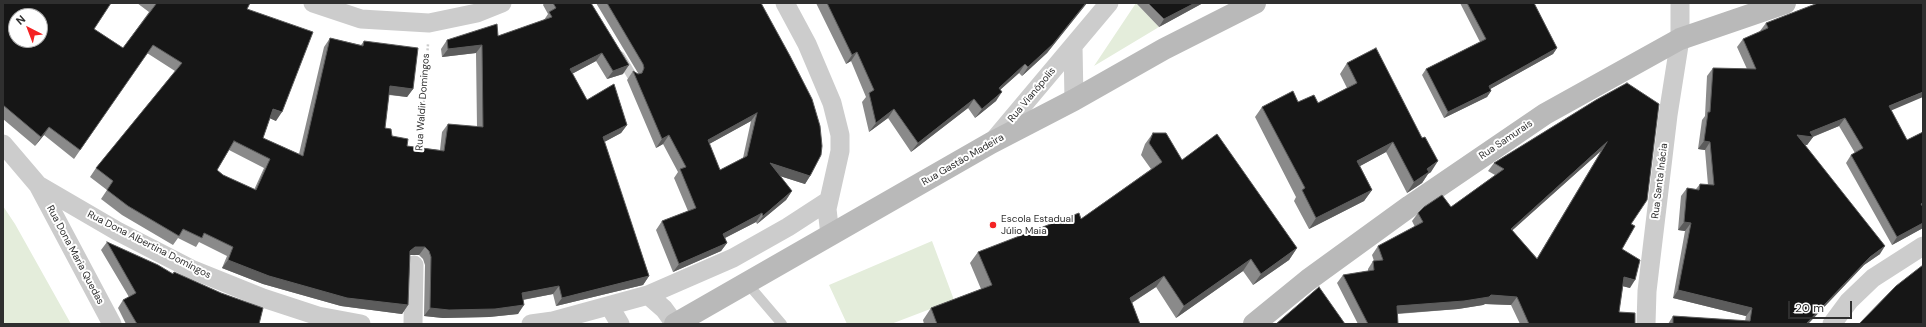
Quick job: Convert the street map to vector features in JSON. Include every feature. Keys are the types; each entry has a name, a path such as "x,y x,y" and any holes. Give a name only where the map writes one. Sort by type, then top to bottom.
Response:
{"street":[{"path":"313,3 361,19 429,23 478,13 502,3"},
{"path":"786,3 807,44 832,103 840,135 840,151 827,209 830,235"},
{"name":"Rua Vianópolis","path":"991,143 1109,3"},
{"name":"Rua Gastão Madeira","path":"675,324 991,143 1074,100 1164,49 1255,3"},
{"name":"Rua Santa Inácia","path":"1646,324 1647,291 1668,115 1680,39 1680,3"},
{"name":"Rua Samurais","path":"1254,324 1308,280 1410,206 1545,114 1680,39 1784,3"},
{"path":"1073,46 1074,100"},
{"name":"Rua Dona Albertina Domingos","path":"3,144 38,185 117,231 192,269 263,298 318,316 361,324"},
{"name":"Rua Dona Maria Quedas","path":"38,185 112,324"},
{"path":"531,324 553,321 610,307 648,295 733,258 788,227 828,201"},
{"path":"1832,324 1848,301 1873,278 1923,246"},
{"path":"413,324 414,265"},
{"path":"648,295 664,309 675,324"},
{"path":"610,307 620,324"}],"lane":[{"path":"616,50 632,76"},
{"path":"747,283 782,324"}],"path":[{"name":"Rua Waldir Domingos","path":"419,154 429,23"}],"green space":[{"path":"1136,3 1159,27 1094,66"},
{"path":"3,206 15,224 71,324 3,324"},
{"path":"932,241 954,300 891,324 847,324 829,285"}],"building":[{"path":"3,3 111,3 94,29 123,48 156,4 154,3 250,3 247,9 313,32 282,112 273,109 263,138 303,156 330,38 363,46 364,41 418,48 413,89 390,86 385,128 391,129 392,136 408,139 407,146 444,151 448,124 483,127 482,45 448,49 447,40 497,24 498,36 552,17 549,12 556,8 553,3 591,3 629,65 613,71 602,53 570,69 587,100 614,84 627,125 603,137 649,276 562,298 559,286 522,293 524,305 495,309 449,310 430,308 431,257 429,251 425,247 415,247 410,251 408,305 347,298 269,276 228,260 233,247 204,233 202,238 183,229 179,236 128,206 107,190 113,181 96,168 182,63 153,45 80,150 49,127 41,137 3,105","holes":["234,141 270,159 256,190 223,175 217,170"]},
{"path":"607,3 761,3 812,99 820,126 822,146 821,155 810,176 770,163 792,191 763,216 762,213 723,234 727,243 679,264 662,221 696,208 680,169 686,167 669,135 662,139 633,71 638,74 642,73 644,68","holes":["757,113 747,156 720,170 708,140"]},
{"path":"827,3 1086,3 1053,44 1028,67 1025,64 999,88 1002,92 982,109 974,99 918,143 894,109 876,123 869,93 874,90 857,52 852,55"},
{"path":"1148,3 1195,3 1164,19"},
{"path":"1467,3 1534,3 1557,48 1489,86 1491,91 1448,112 1426,69 1486,39"},
{"path":"1818,3 1923,3 1923,92 1889,106 1907,140 1923,132 1923,203 1921,204 1923,207 1923,223 1897,237 1851,155 1863,148 1845,118 1810,132 1813,137 1797,135 1885,246 1870,257 1806,324 1673,324 1673,316 1750,321 1752,308 1678,290 1691,223 1684,222 1687,188 1699,190 1700,184 1714,185 1710,142 1704,141 1708,112 1710,112 1713,68 1756,69 1743,39 1768,28 1766,23"},
{"path":"1376,48 1422,138 1425,137 1438,161 1427,169 1429,172 1414,182 1393,142 1357,161 1372,190 1316,218 1302,190 1305,188 1262,107 1293,91 1298,102 1314,95 1318,103 1357,83 1347,63"},
{"path":"1627,83 1659,104 1647,200 1631,224 1635,226 1622,249 1640,260 1635,280 1624,277 1619,312 1635,313 1635,324 1529,324 1517,297 1491,295 1489,297 1464,301 1397,306 1398,324 1368,324 1343,275 1374,270 1373,261 1383,260 1378,246 1423,222 1418,213 1424,207 1442,195 1451,207 1504,169 1494,163 1596,100","holes":["1607,142 1537,259 1511,229"]},
{"path":"1153,133 1166,133 1182,160 1217,134 1297,248 1261,274 1251,259 1184,306 1164,276 1130,298 1140,324 937,324 931,308 992,285 978,252 1079,213 1081,219 1162,162 1149,143"},
{"path":"107,242 158,265 173,274 174,272 221,293 263,308 259,324 137,324 123,300 136,293"},
{"path":"1923,265 1923,324 1859,324 1896,286"},
{"path":"1319,287 1345,324 1276,324"}],"place":[{"name":"Escola Estadual Júlio Maia","path":"993,225"}]}
